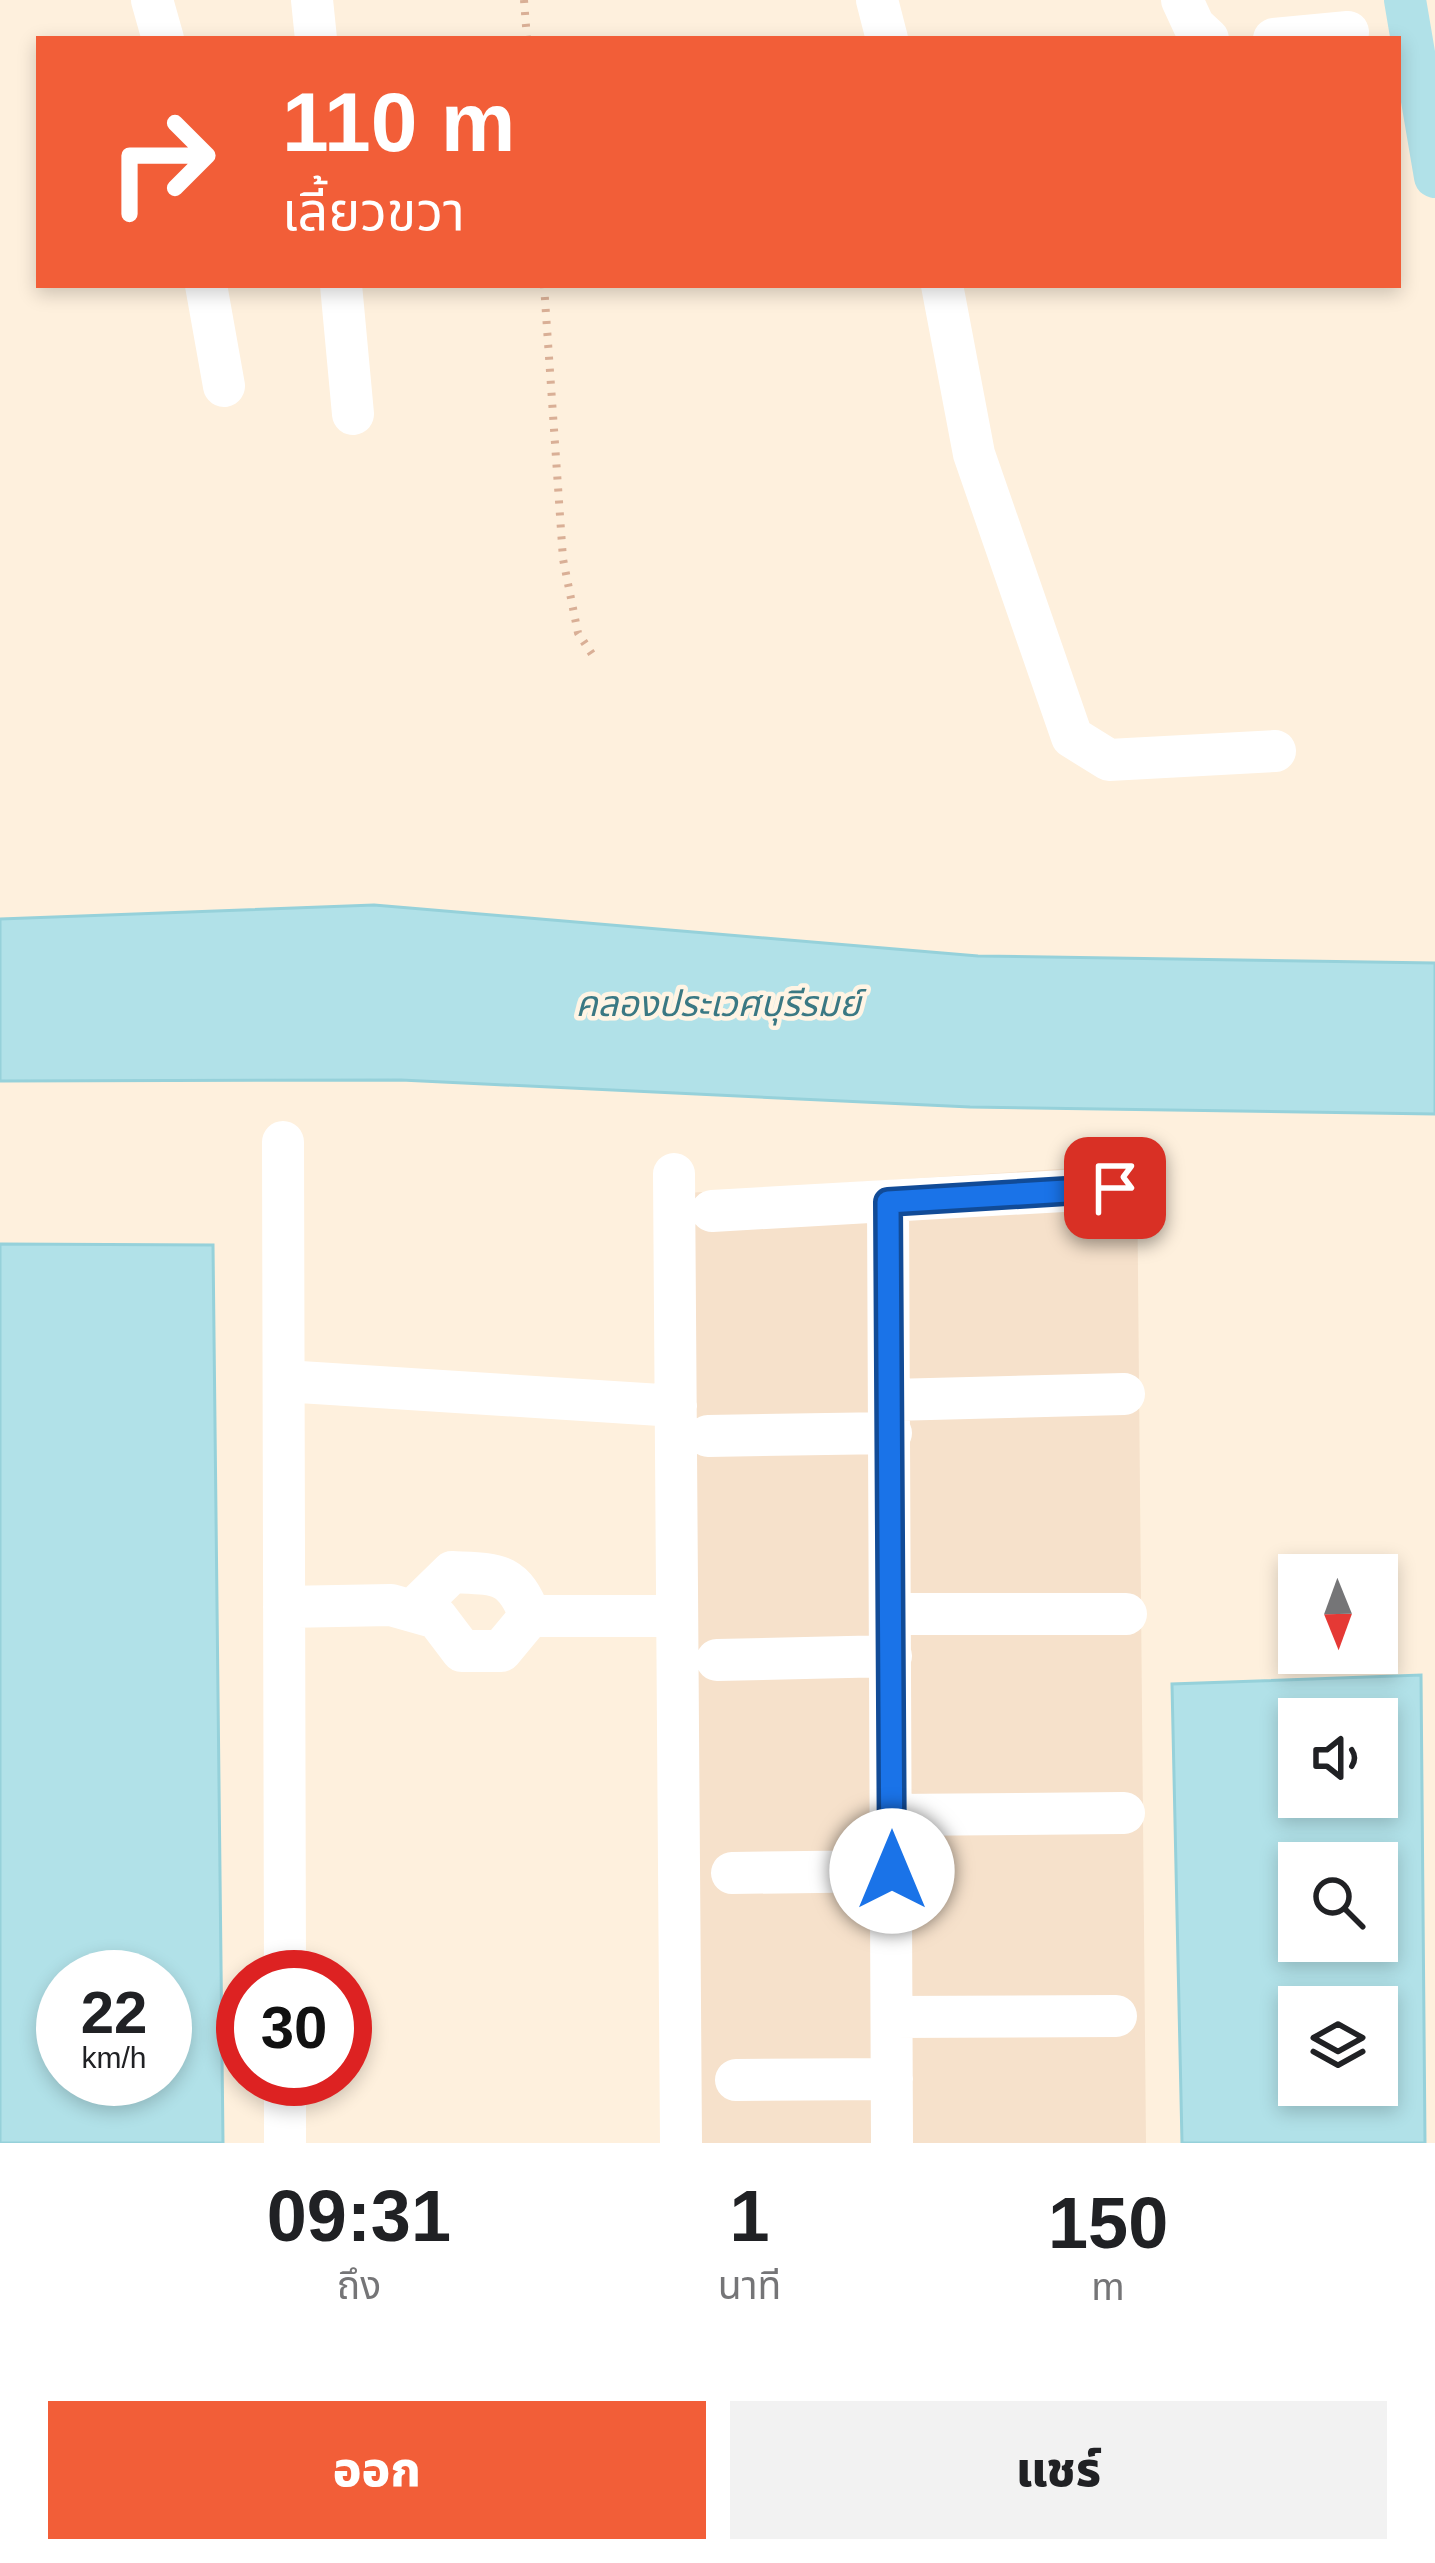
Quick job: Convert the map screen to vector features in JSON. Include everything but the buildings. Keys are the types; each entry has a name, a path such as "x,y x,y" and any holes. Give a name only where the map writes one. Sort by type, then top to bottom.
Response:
{"street":[{"path":"152,0 162,36"},
{"path":"312,0 316,36"},
{"path":"877,0 885,36"},
{"path":"1182,0 1194,26 1205,36"},
{"path":"1306,36 1348,32"},
{"path":"207,288 224,386"},
{"path":"341,288 353,414"},
{"path":"943,288 974,454 1072,737 1109,760 1275,751"},
{"path":"284,1142 285,1950"},
{"path":"674,1174 681,2143"},
{"path":"712,1211 1115,1188"},
{"path":"888,1202 892,2143"},
{"path":"284,1382 676,1406"},
{"path":"708,1436 1124,1394"},
{"path":"412,1611 452,1572 500,1574 520,1592 530,1616"},
{"path":"284,1607 391,1605 437,1618 462,1652 501,1651 530,1616"},
{"path":"717,1660 891,1635 1126,1614"},
{"path":"530,1616 677,1616"},
{"path":"892,1815 1124,1813"},
{"path":"732,1873 892,1871"},
{"path":"892,2017 1116,2016"},
{"path":"736,2080 892,2079"},
{"path":"285,2106 285,2143"}],"path":[{"path":"524,0 527,36"},
{"path":"544,288 563,559 578,633 596,660"}],"shaded area":[{"path":"1137,1164 1146,2143 700,2143 687,1193"}],"water":[{"name":"คลองประเวศบุรีรมย์","path":"374,905 978,956 1435,963 1435,1114 970,1107 401,1080 0,1081 0,919"},
{"path":"0,1244 213,1245 221,1950 216,1950 216,2106 223,2106 223,2143 0,2143"},
{"path":"1421,1675 1425,2143 1182,2143 1172,1684"}],"waterway":[{"path":"1405,0 1435,177"}],"route":[{"path":"892,1871 888,1202 1115,1188"}]}
